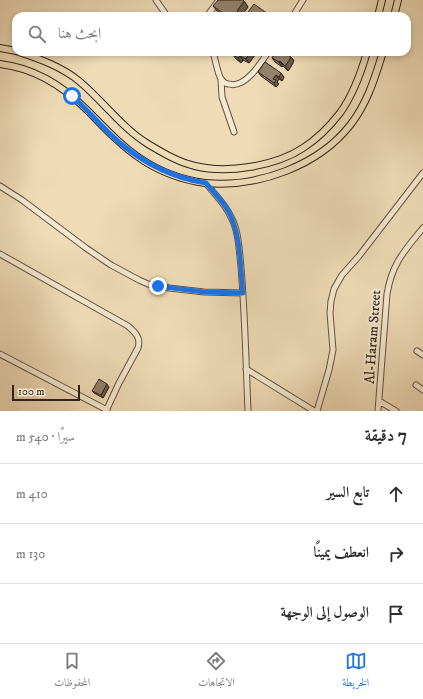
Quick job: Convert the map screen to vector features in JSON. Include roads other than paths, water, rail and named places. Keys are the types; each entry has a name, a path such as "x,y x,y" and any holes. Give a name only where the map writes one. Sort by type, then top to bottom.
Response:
{"main road":[{"path":"379,12 382,0"},
{"path":"395,12 398,0"},
{"path":"0,48 12,50"},
{"path":"29,56 70,75 91,92 146,143 164,154 194,166 219,169 270,163 302,149 340,114 358,80 366,56"},
{"path":"0,64 16,67 30,72 45,78 62,88 86,108 120,143 149,164 191,180 206,183 225,183 260,180 290,170 324,150 344,133 362,108 373,83 382,56"}],"street":[{"path":"156,0 165,12"},
{"path":"210,12 219,0"},
{"path":"295,12 303,0"},
{"path":"214,56 221,79 222,97 234,132"},
{"path":"221,79 224,82 233,85 242,83 255,71 265,56"},
{"path":"318,411 333,350 330,313 334,289 342,275 423,173"},
{"path":"206,183 224,204 234,222 238,239 243,293 248,411"},
{"path":"0,186 22,200 111,265 148,284 204,292 243,293"},
{"name":"Al-Haram Street","path":"378,411 389,281 405,250 423,228"},
{"path":"0,254 128,326 136,333 139,339 138,348 119,383 107,410 0,354"},
{"path":"417,351 423,355"},
{"path":"246,369 314,411"},
{"path":"416,385 423,390"},
{"path":"380,400 396,411"}]}
